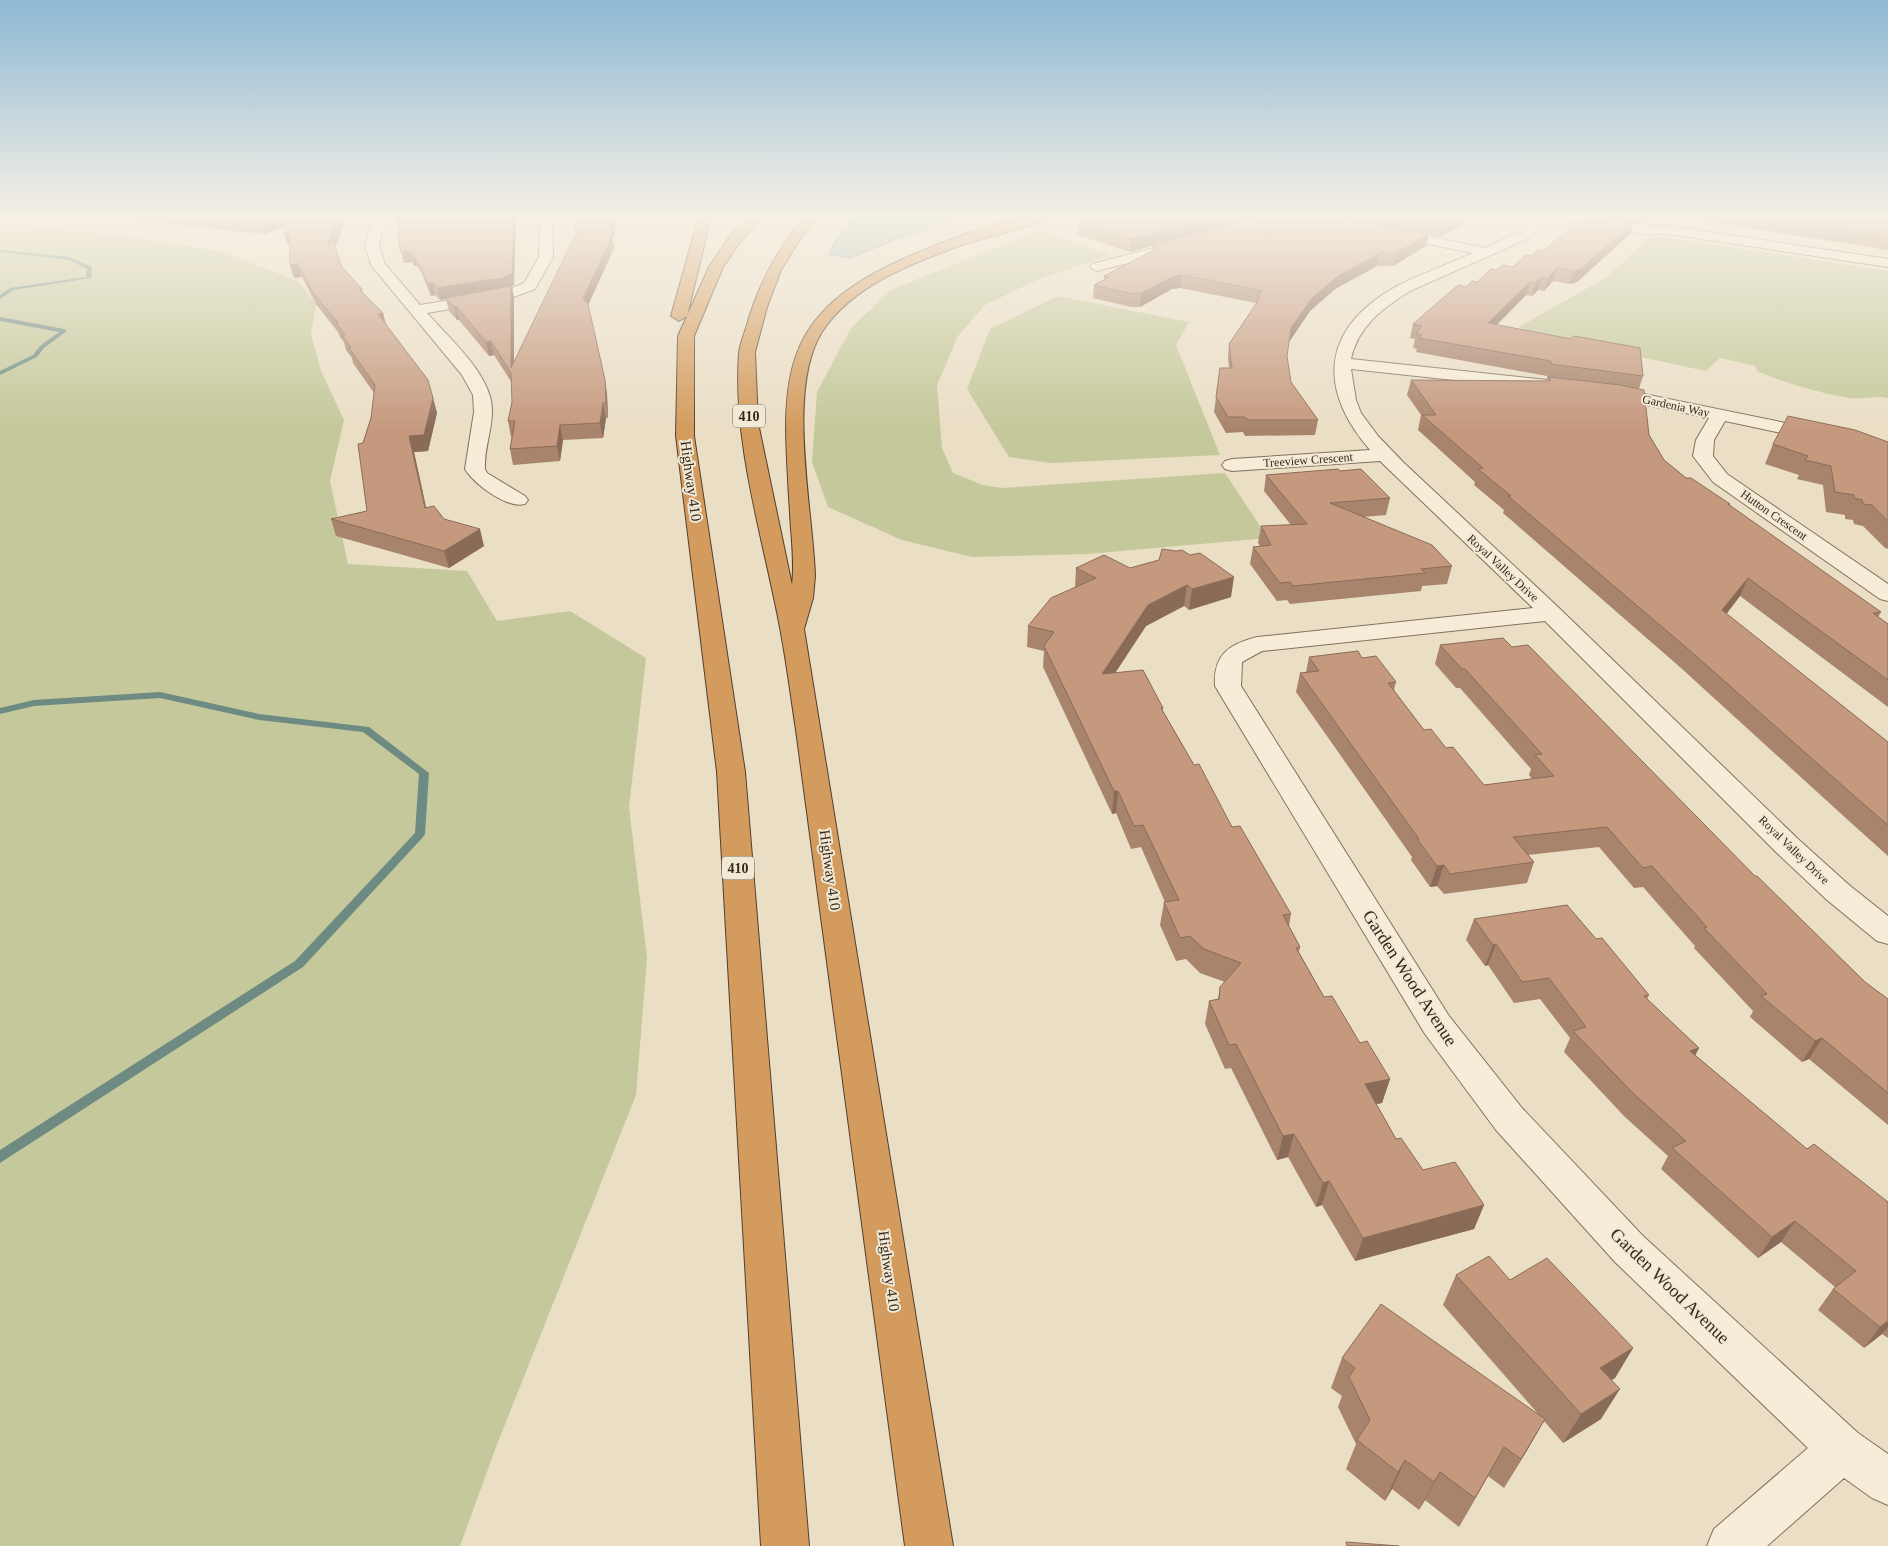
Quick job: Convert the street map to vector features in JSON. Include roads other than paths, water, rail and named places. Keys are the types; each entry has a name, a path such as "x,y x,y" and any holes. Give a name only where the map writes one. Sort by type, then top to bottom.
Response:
{"highway":[{"path":"686,336 678,320 687,285"},
{"name":"Highway 410","path":"708,285 686,336 685,436 731,772 785,1546"},
{"name":"Highway 410","path":"768,285 759,307 747,352 749,423 779,576 793,632 929,1546"},
{"path":"793,632 804,580 796,439 797,378 804,354 815,330 835,308 863,285"}],"street":[{"path":"396,285 470,372 482,395 483,412 475,458 475,469 480,477 518,500"},
{"path":"418,310 508,294 530,285"},
{"name":"Royal Valley Drive","path":"1412,285 1376,307 1353,331 1344,351 1342,363 1342,377 1347,401 1384,455 1551,613 1823,880 1888,933"},
{"path":"1342,363 1562,386"},
{"name":"Gardenia Way","path":"1590,390 1888,450"},
{"name":"Hutton Crescent","path":"1720,415 1705,440 1703,456 1720,478 1888,594"},
{"name":"Treeview Crescent","path":"1232,465 1384,455"},
{"name":"Garden Wood Avenue","path":"1551,613 1257,644 1232,657 1226,666 1228,686 1437,1025 1509,1119 1629,1249 1842,1449 1888,1482"},
{"path":"1731,1546 1842,1449"}],"waterway":[{"path":"0,297 12,289 39,285"},
{"path":"0,319 64,331 42,347 35,356 0,373"},
{"path":"0,711 34,703 160,695 259,717 366,729 424,773 420,834 299,964 0,1157"}]}
